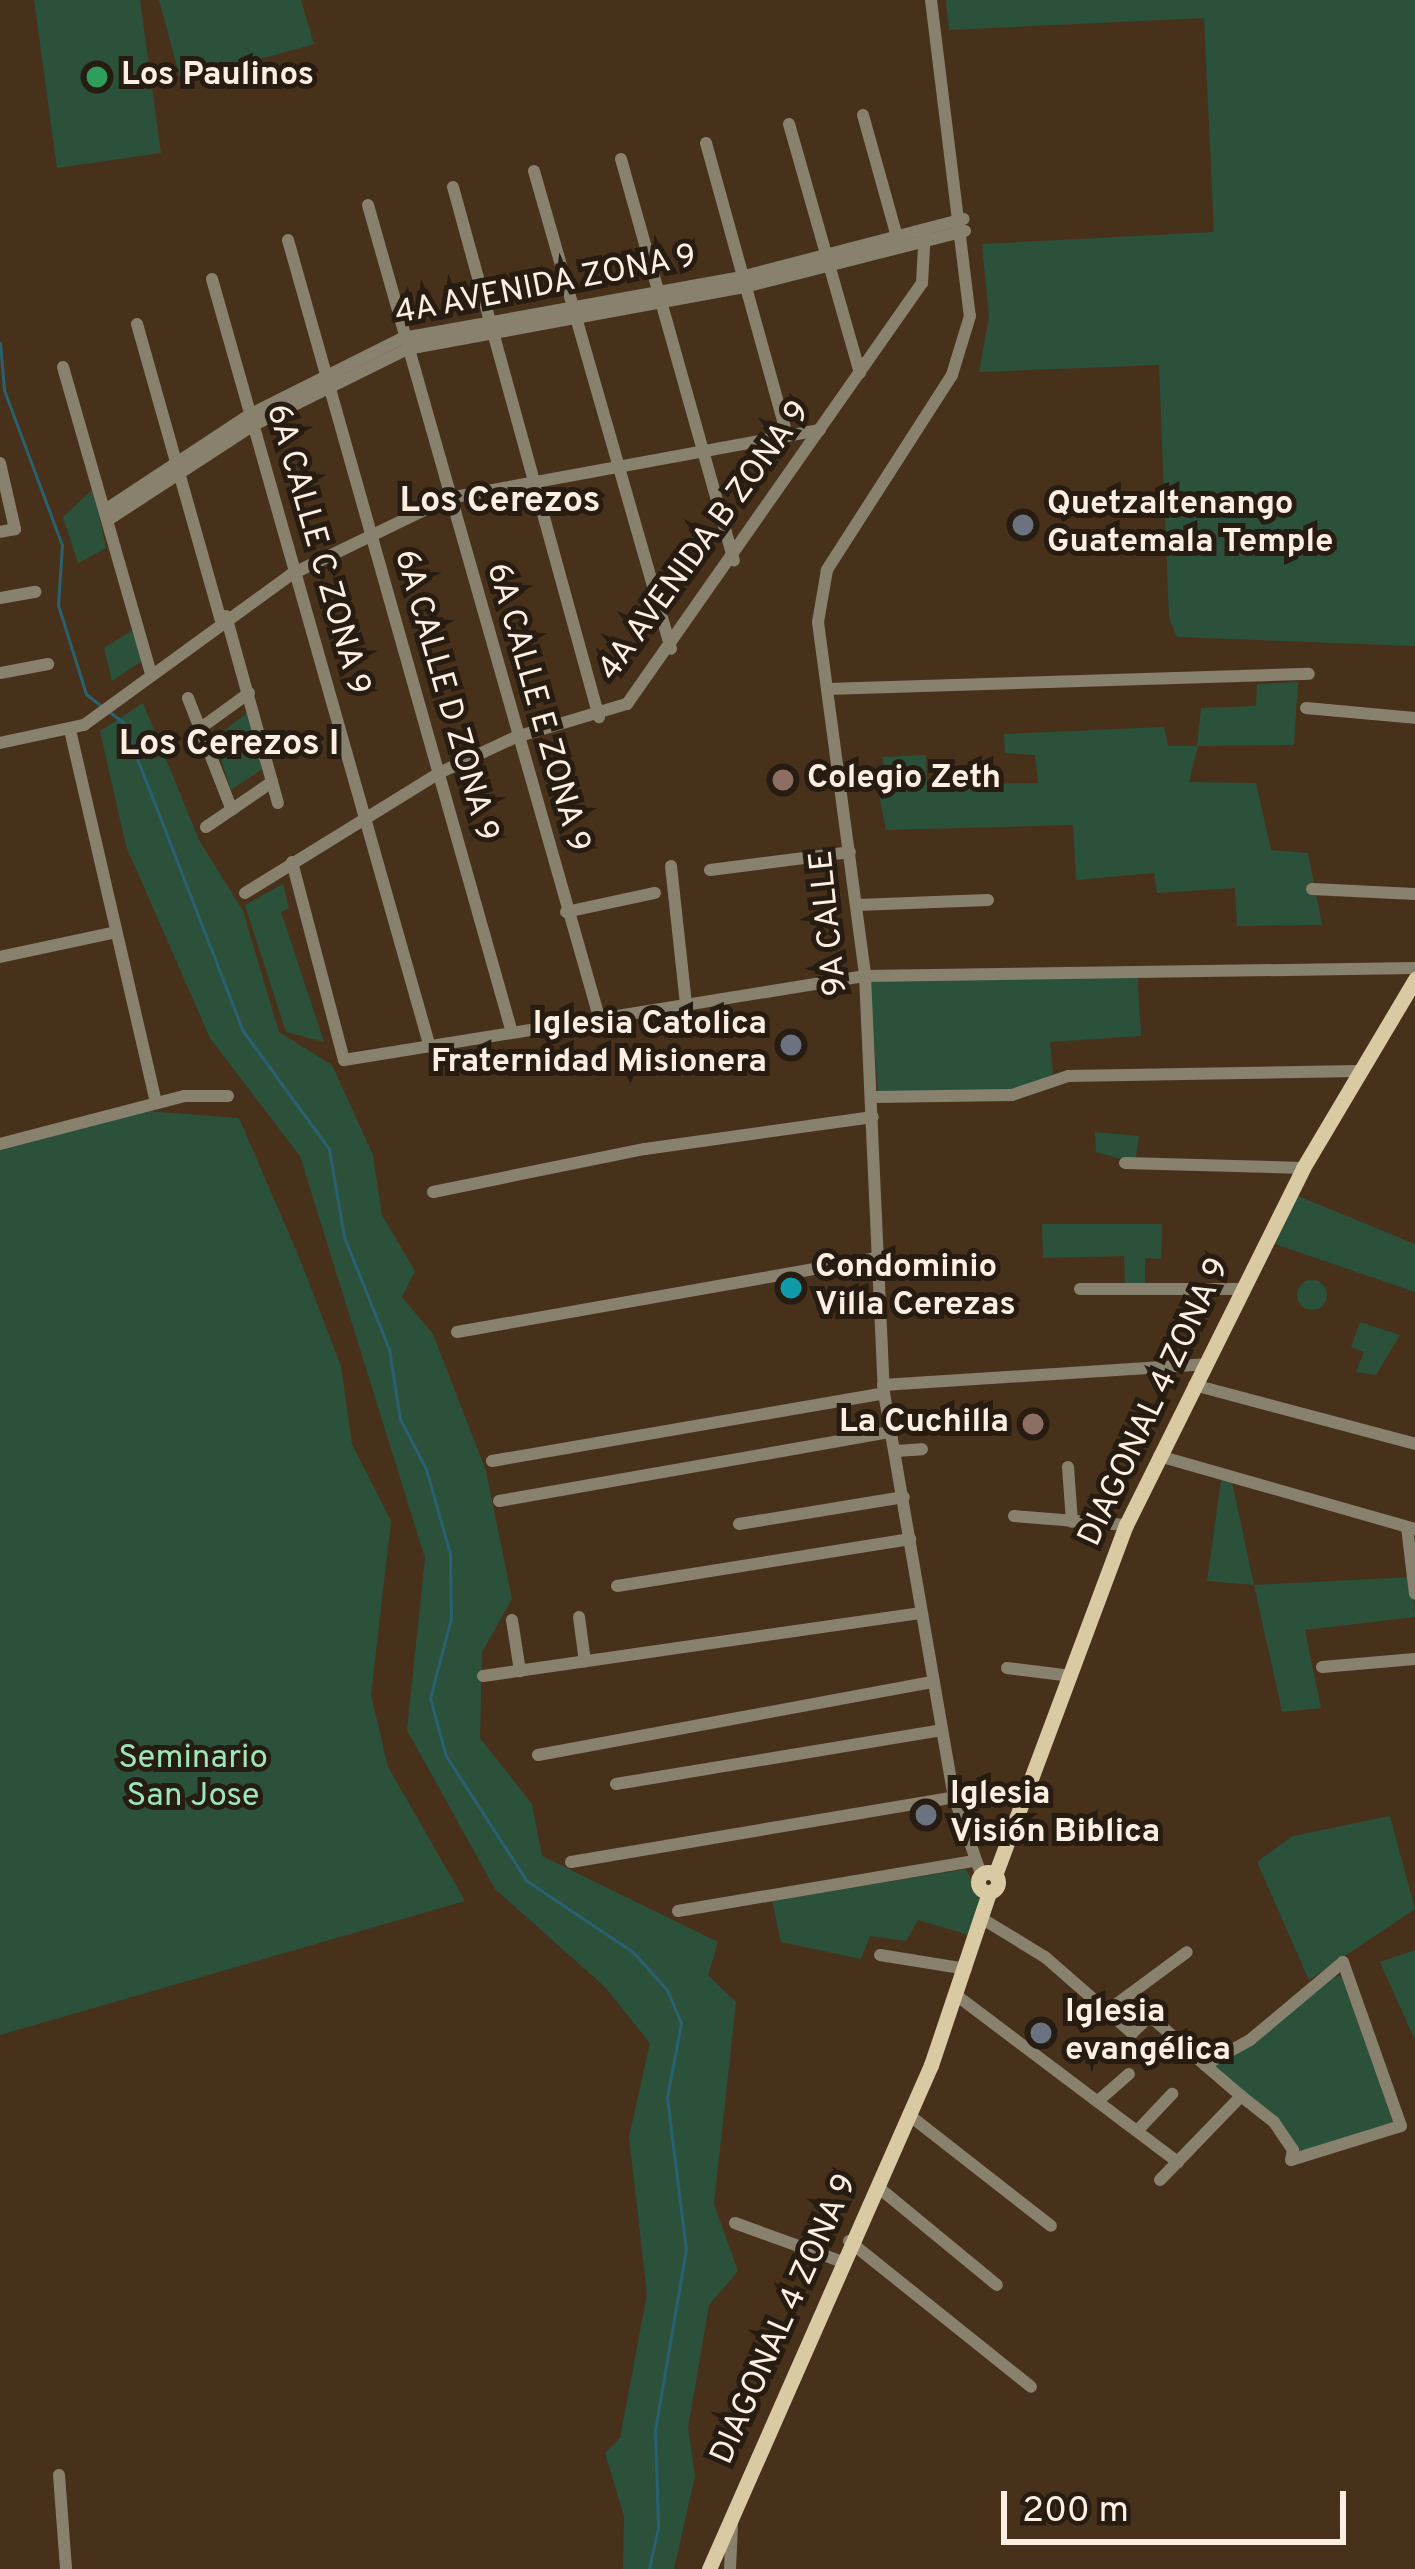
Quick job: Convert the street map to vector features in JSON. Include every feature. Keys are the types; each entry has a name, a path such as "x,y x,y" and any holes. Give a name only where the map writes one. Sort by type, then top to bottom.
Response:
{"main road":[{"name":"DIAGONAL 4 ZONA 9","path":"709,2569 840,2261 909,2115 966,1969 989,1893 998,1884 983,1870 1072,1676 1126,1526 1304,1168 1415,979"}],"street":[{"name":"9A CALLE","path":"931,0 971,297 960,356 822,584 827,688 865,976 883,1389 954,1797 983,1870"},
{"path":"863,115 898,237"},
{"path":"789,124 860,373"},
{"path":"706,143 787,436"},
{"path":"621,159 734,560"},
{"path":"534,171 671,649"},
{"path":"453,187 487,325 599,717"},
{"name":"6A CALLE E ZONA 9","path":"368,205 599,1017"},
{"name":"4A AVENIDA ZONA 9","path":"106,515 251,421 326,379 405,344 487,325 743,282 964,225"},
{"name":"4A AVENIDA ZONA 9","path":"829,262 898,237 926,235"},
{"name":"4A AVENIDA B ZONA 9","path":"245,893 364,814 439,773 517,737 599,717 627,704 734,560 922,283 926,235"},
{"name":"6A CALLE D ZONA 9","path":"288,240 511,1029"},
{"name":"6A CALLE C ZONA 9","path":"212,279 429,1044"},
{"path":"137,324 175,467 249,692 278,802"},
{"path":"62,368 150,671"},
{"path":"0,743 77,727 223,618 292,574 449,498 531,478 703,454 820,430"},
{"path":"0,463 16,529 0,532"},
{"path":"0,598 35,592"},
{"path":"0,673 48,664"},
{"path":"827,688 1309,674"},
{"path":"202,727 249,692"},
{"path":"188,698 232,809"},
{"path":"1306,708 1415,718"},
{"path":"77,727 112,933 156,1103"},
{"path":"206,827 272,782"},
{"path":"710,870 850,852"},
{"path":"292,862 344,1060 511,1029 865,976 1415,968"},
{"path":"671,866 686,1005"},
{"path":"852,870 869,869"},
{"path":"1312,890 1415,894"},
{"path":"566,912 655,893"},
{"path":"856,905 988,900"},
{"path":"0,957 112,933"},
{"path":"873,1096 1012,1095 1068,1076 1358,1071"},
{"path":"0,1144 156,1103 228,1096"},
{"path":"433,1192 645,1149 873,1117"},
{"path":"1125,1163 1304,1168"},
{"path":"457,1332 877,1258"},
{"path":"1080,1289 1241,1289"},
{"path":"492,1461 883,1389 1204,1364"},
{"path":"1195,1385 1415,1444"},
{"path":"499,1501 892,1432"},
{"path":"896,1451 922,1449"},
{"path":"1159,1456 1411,1528 1415,1594"},
{"path":"1068,1467 1072,1522"},
{"path":"739,1524 904,1497"},
{"path":"1014,1516 1126,1526"},
{"path":"617,1586 910,1539"},
{"path":"483,1676 921,1613"},
{"path":"579,1617 585,1662"},
{"path":"512,1620 520,1671"},
{"path":"1322,1667 1415,1659"},
{"path":"1007,1668 1072,1676"},
{"path":"538,1755 933,1682"},
{"path":"616,1784 942,1730"},
{"path":"571,1862 954,1797"},
{"path":"678,1911 983,1870"},
{"path":"981,1918 1045,1957 1132,2033 1150,2016 1205,2065 1241,2096 1274,2122 1293,2150 1291,2160 1401,2126 1343,1962 1250,2040 1205,2065"},
{"path":"1107,2011 1187,1952"},
{"path":"880,1955 966,1969"},
{"path":"956,1995 1178,2162"},
{"path":"1098,2101 1129,2074"},
{"path":"1138,2130 1172,2094"},
{"path":"1160,2180 1241,2096"},
{"path":"909,2115 1051,2226"},
{"path":"878,2187 997,2284"},
{"path":"735,2224 840,2261"},
{"path":"849,2241 1031,2387"},
{"path":"59,2475 66,2569"},
{"path":"730,2569 733,2512"}],"green space":[{"name":"Los Paulinos","path":"34,0 140,0 161,153 57,168"},
{"path":"159,0 301,0 314,44 181,81"},
{"path":"946,0 1415,0 1415,646 1177,637 1169,618 1159,365 979,372 989,317 982,244 1214,232 1204,18 949,30"},
{"path":"93,489 106,548 78,563 63,517"},
{"path":"133,630 142,661 112,681 104,648"},
{"path":"1298,682 1294,745 1198,746 1189,782 1256,783 1271,850 1308,853 1322,925 1237,926 1235,888 1157,893 1154,873 1076,880 1073,825 886,830 878,790 889,788 882,757 926,755 927,785 1038,783 1035,755 1005,753 1004,734 1164,727 1168,746 1197,746 1201,708 1256,706 1257,684"},
{"path":"143,703 199,840 243,911 279,1032 332,1065 373,1155 382,1215 415,1271 402,1297 433,1334 486,1471 512,1599 482,1652 480,1738 532,1804 542,1856 718,1942 708,1975 736,2002 714,2204 738,2271 709,2305 688,2428 695,2476 674,2569 623,2569 624,2516 605,2453 620,2438 647,2294 629,2137 650,2043 605,1987 495,1889 407,1730 425,1558 300,1156 210,1038 126,846 100,731"},
{"path":"247,713 264,768 231,790 214,738"},
{"path":"283,884 289,908 281,912 324,1042 286,1032 245,905"},
{"path":"1137,971 1141,1036 1050,1042 1053,1074 1015,1092 878,1092 869,979"},
{"name":"Seminario San Jose","path":"146,1111 239,1118 299,1257 341,1366 352,1444 391,1521 371,1695 388,1767 465,1901 0,2035 0,1148"},
{"path":"1095,1132 1139,1136 1135,1163 1096,1152"},
{"path":"1298,1196 1415,1244 1415,1292 1275,1244"},
{"path":"1042,1224 1162,1224 1161,1259 1145,1258 1145,1289 1125,1289 1124,1256 1043,1258"},
{"path":"1312,1280 1323,1284 1327,1295 1323,1306 1312,1310 1301,1306 1297,1295 1301,1284"},
{"path":"1360,1322 1400,1335 1376,1375 1356,1372 1364,1352 1351,1347"},
{"path":"1222,1474 1231,1477 1254,1585 1207,1581"},
{"path":"1413,1577 1415,1617 1305,1630 1321,1708 1282,1712 1254,1585"},
{"path":"1390,1816 1415,1909 1309,1980 1257,1862 1293,1836"},
{"path":"966,1869 980,1900 969,1935 918,1920 906,1941 870,1936 861,1959 781,1942 772,1901"},
{"path":"1415,1950 1415,2040 1380,1962"},
{"path":"1345,1976 1396,2124 1297,2154 1212,2065 1331,1977"}],"waterway":[{"path":"0,343 4,390 62,545 58,605 86,694 100,705"},
{"path":"108,711 123,722 243,1031 329,1149 344,1237 389,1349 400,1419 426,1469 450,1553 451,1618 430,1698 446,1756 527,1881 633,1952 667,1990 681,2023 667,2097 686,2249 655,2430 658,2528 649,2569"}],"place":[{"name":"Los Paulinos","path":"97,77"},
{"name":"Quetzaltenango Guatemala Temple","path":"1023,525"},
{"name":"Colegio Zeth","path":"783,780"},
{"name":"Iglesia Catolica Fraternidad Misionera","path":"791,1045"},
{"name":"Condominio Villa Cerezas","path":"791,1288"},
{"name":"La Cuchilla","path":"1033,1424"},
{"name":"Iglesia Visión Biblica","path":"926,1815"},
{"name":"Iglesia evangélica","path":"1041,2033"}],"district":[{"name":"Los Cerezos","path":"500,503"},
{"name":"Los Cerezos I","path":"229,746"}]}
